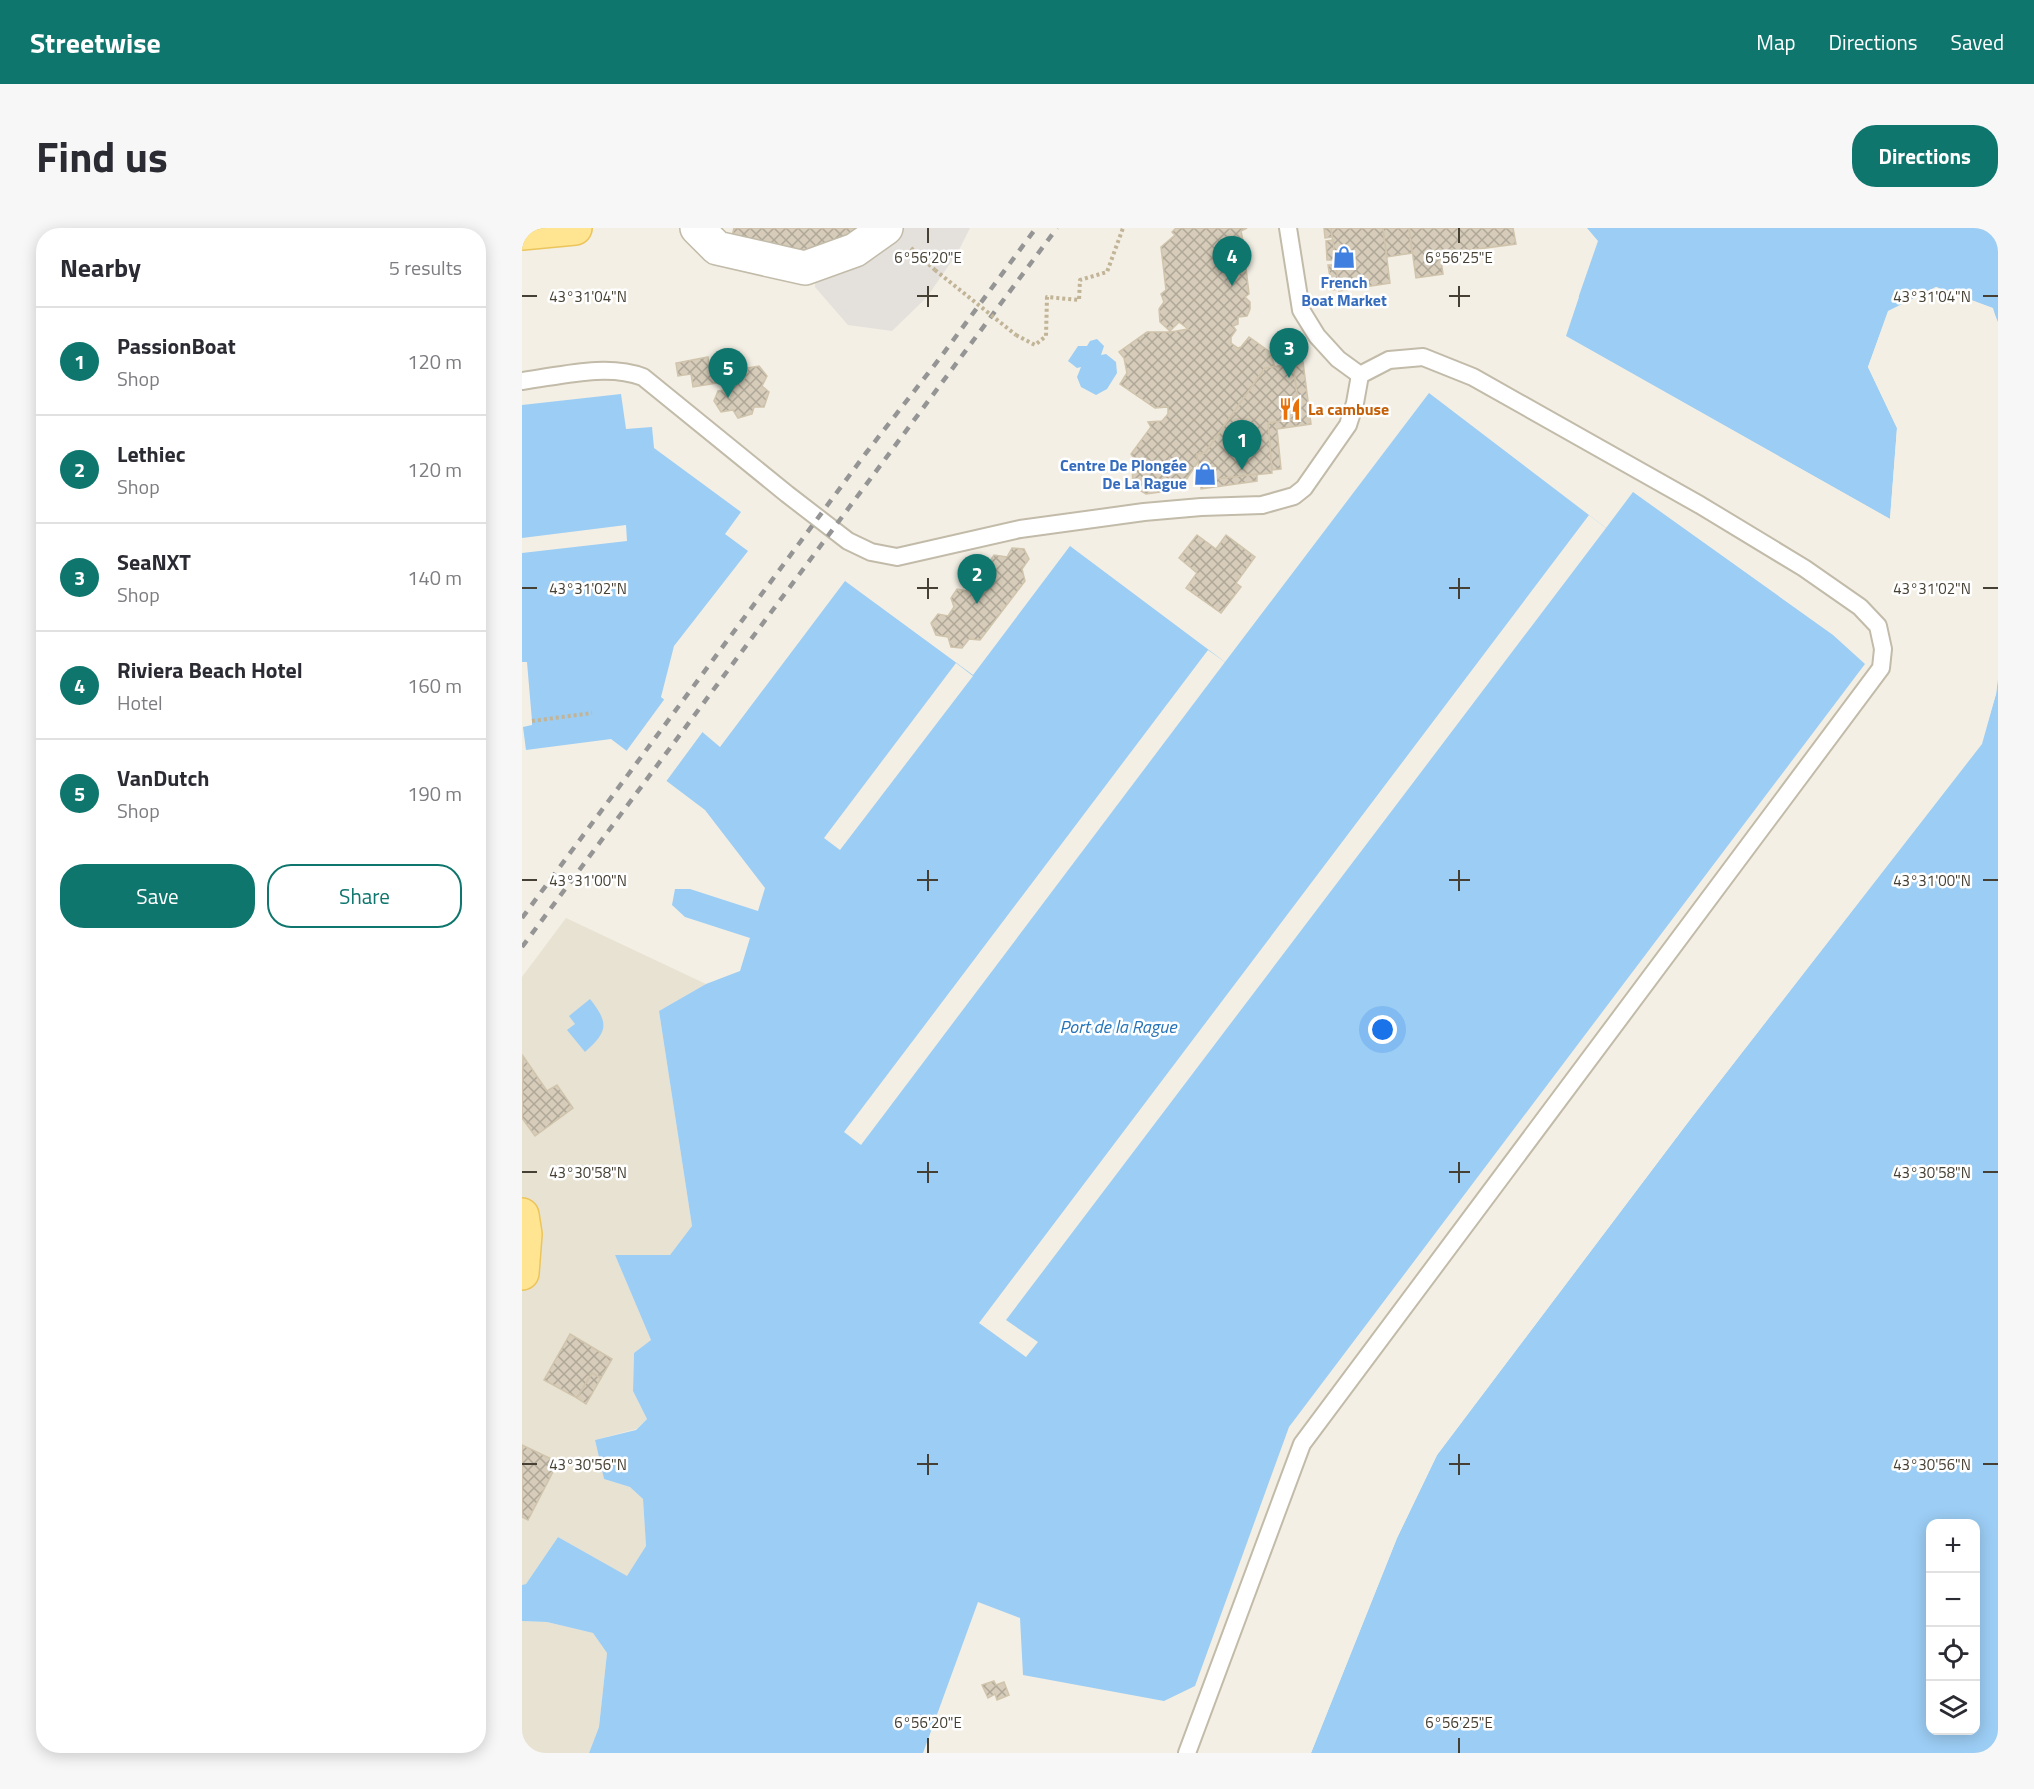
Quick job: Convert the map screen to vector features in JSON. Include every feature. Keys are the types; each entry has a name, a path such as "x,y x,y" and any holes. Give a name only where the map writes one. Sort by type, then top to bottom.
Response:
{"main road":[{"path":"522,232 574,228"},
{"path":"522,1215 525,1234 522,1273"}],"street":[{"path":"697,228 717,248 805,268 895,234"}],"lane":[{"path":"1288,228 1300,310 1317,336 1338,359 1360,375"},
{"path":"1187,1753 1302,1444 1881,668 1883,649 1878,626 1860,607 1804,568 1700,505 1473,377 1423,357 1389,360 1360,375"},
{"path":"522,381 610,370 628,371 643,377 848,541 871,552 897,557 1020,529 1144,512 1262,505 1294,496 1304,488 1348,425 1360,375"}],"path":[{"path":"895,234 935,270 1016,334 1035,345 1046,336 1047,297 1079,300 1080,280 1107,273 1123,228"},
{"path":"532,721 592,713"}],"shaded area":[{"path":"886,228 970,228 958,252 927,297 892,331 848,325 815,287 816,270"},
{"path":"566,918 706,984 659,1011 692,1226 670,1255 615,1255 651,1340 634,1353 633,1391 647,1419 636,1429 595,1440 604,1479 630,1487 643,1499 646,1546 628,1577 558,1537 526,1584 522,1585 522,977"},
{"path":"522,1621 547,1622 593,1633 607,1653 599,1727 589,1753 522,1753"}],"water":[{"path":"1587,228 1998,228 1998,322 1992,308 1936,287 1888,312 1868,367 1897,428 1890,519 1565,336 1598,241"},
{"path":"1097,339 1104,346 1101,355 1106,354 1116,362 1117,373 1107,389 1096,395 1081,387 1077,377 1081,367 1077,368 1068,361 1078,346 1087,346 1090,341"},
{"name":"Port de la Rague","path":"1429,393 1606,528 1633,492 1833,635 1865,664 1289,1427 1195,1686 1164,1701 1023,1675 1020,1618 978,1602 923,1753 589,1753 599,1727 607,1653 593,1633 547,1622 522,1621 522,1585 526,1584 558,1537 627,1576 646,1546 643,1499 630,1487 604,1479 595,1440 636,1430 647,1419 633,1391 634,1353 651,1340 615,1255 670,1255 692,1226 659,1011 706,984 740,971 750,938 685,917 672,905 675,889 690,889 758,911 765,888 705,810 611,739 526,750 523,727 532,725 532,721 527,662 522,662 522,405 621,394 626,429 652,427 654,448 741,512 725,534 748,551 674,646 661,697 720,747 845,581 973,675 1070,546 1225,662"},
{"path":"1998,679 1998,1753 1311,1753 1397,1538 1437,1455 1692,1117 1981,744 1996,694"},
{"path":"590,999 601,1015 603,1027 598,1039 585,1052 567,1030 575,1024 569,1016"}],"pier":[{"path":"1936,287 1993,308 1998,325 1990,311 1937,290 1890,314 1871,367 1900,427 1891,522 1562,336 1576,296 1579,297 1566,336 1890,519 1897,428 1868,367 1888,311"},
{"path":"1589,515 1606,528 1006,1320 1038,1342 1026,1357 979,1323"},
{"path":"626,525 627,541 522,553 522,538"},
{"path":"1208,650 1225,662 861,1145 844,1132"},
{"path":"956,663 973,676 840,850 824,838"},
{"path":"1998,676 1996,694 1982,744 1692,1117 1437,1455 1397,1538 1311,1753 1308,1753 1394,1537 1435,1453 1689,1115 1979,743 1995,678"},
{"path":"666,697 704,730 665,783 625,753"}],"building":[{"path":"734,228 863,228 817,253 731,240"},
{"path":"1176,228 1247,228 1241,231 1243,241 1239,247 1244,251 1249,294 1245,297 1250,302 1250,309 1247,316 1238,317 1238,324 1233,326 1236,330 1231,337 1231,343 1238,348 1241,347 1249,337 1270,352 1275,367 1265,368 1205,453 1197,454 1198,462 1184,483 1169,485 1167,491 1146,494 1133,486 1132,464 1136,461 1131,454 1151,427 1148,422 1162,421 1168,414 1168,407 1155,408 1120,384 1127,373 1124,358 1119,352 1147,332 1171,332 1188,329 1179,322 1170,331 1160,322 1159,309 1164,302 1161,294 1166,290 1161,247 1175,235 1172,232"},
{"path":"1324,228 1331,228 1332,237 1325,238"},
{"path":"1331,228 1383,228 1390,283 1339,291"},
{"path":"1383,228 1409,228 1412,253 1387,257"},
{"path":"1409,228 1513,228 1516,244 1440,254 1443,274 1416,278"},
{"path":"1333,240 1335,260 1327,260 1326,241"},
{"path":"1328,265 1336,265 1339,289 1332,290"},
{"path":"708,357 710,371 734,368 735,380 693,387 691,374 678,376 676,363"},
{"path":"1303,362 1311,424 1277,429 1281,469 1272,470 1268,423 1300,418 1293,364"},
{"path":"1293,364 1300,418 1268,423 1272,473 1200,481 1197,454 1205,453 1265,368"},
{"path":"759,366 767,376 762,386 769,392 764,407 754,407 752,414 738,418 733,410 721,412 714,401 718,391 730,389 728,381 744,379 748,368"},
{"path":"1257,474 1257,481 1201,489 1200,481"},
{"path":"1197,535 1216,549 1226,535 1255,557 1236,583 1241,587 1221,613 1186,588 1197,573 1179,558"},
{"path":"1012,548 1024,549 1029,559 1022,569 1025,581 980,640 969,639 962,648 951,647 948,637 936,635 931,623 938,614 948,616 954,607 951,598 957,589 967,591 974,583 970,572 977,563 988,564 994,555 1007,557"},
{"path":"523,1056 547,1091 557,1085 573,1108 535,1136 522,1118"},
{"path":"570,1334 612,1359 601,1378 592,1373 577,1398 544,1380"},
{"path":"592,1373 601,1378 586,1404 577,1398"},
{"path":"522,1445 558,1462 528,1520 522,1517"},
{"path":"994,1681 996,1685 1004,1682 1009,1695 997,1700 995,1694 988,1698 982,1685"}],"railway":[{"path":"522,918 866,453 1036,228"},
{"path":"522,947 1057,228"}],"place":[{"name":"French Boat Market","path":"1344,257"},
{"name":"Riviera Beach Hotel","path":"1232,286"},
{"name":"SeaNXT","path":"1289,378"},
{"name":"VanDutch","path":"728,398"},
{"name":"La cambuse","path":"1290,409"},
{"name":"PassionBoat","path":"1242,470"},
{"name":"Centre De Plongée De La Rague","path":"1205,474"},
{"name":"Lethiec","path":"977,604"}]}
